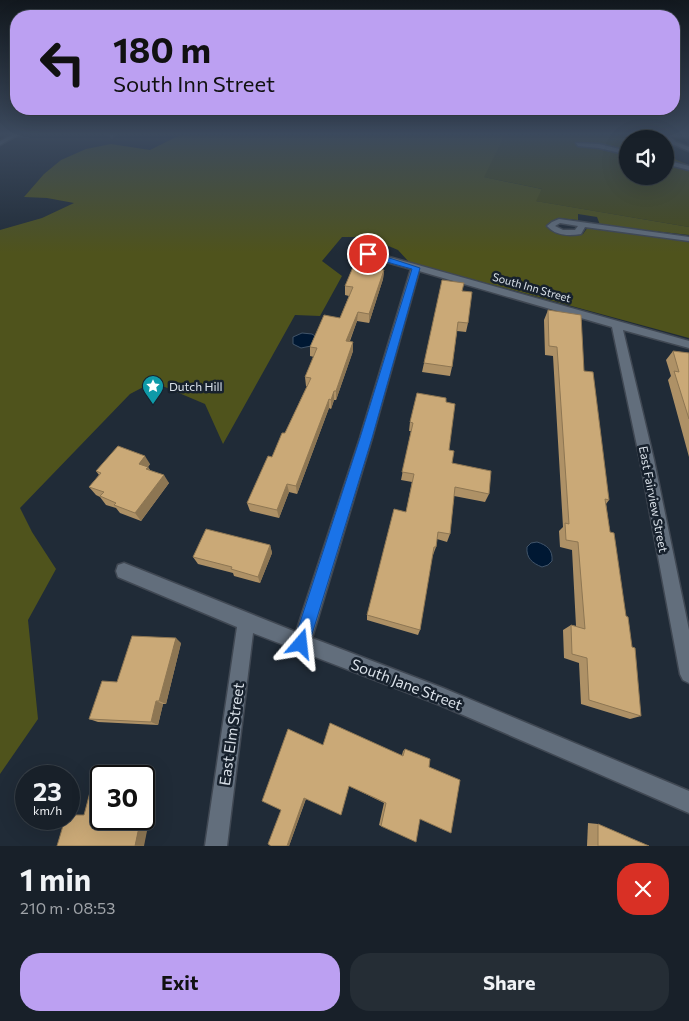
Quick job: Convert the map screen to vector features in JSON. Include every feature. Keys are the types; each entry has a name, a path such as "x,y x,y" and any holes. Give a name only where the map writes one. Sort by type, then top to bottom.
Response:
{"street":[{"name":"South Inn Street","path":"368,254 689,344"},
{"path":"301,644 366,438 416,268"},
{"name":"East Fairview Street","path":"616,324 647,460 689,674"},
{"name":"South Jane Street","path":"124,571 301,644 443,697 689,802"},
{"name":"East Elm Street","path":"216,846 246,622"}],"lane":[{"path":"583,224 689,239"}],"green space":[{"path":"44,174 485,174 484,177 542,189 536,201 689,227 689,235 600,225 597,217 578,214 578,220 558,218 547,225 549,229 573,236 583,234 588,227 689,242 689,338 409,262 398,250 367,237 342,237 322,261 342,276 320,316 295,315 223,444 205,404 153,382 130,394 20,508 32,532 56,569 28,620 38,719 0,774 0,230 42,218 74,203 47,198 24,197"},
{"path":"484,174 619,174 619,185 674,185 674,174 689,174 689,227 535,201 542,189 483,177"}],"water":[{"path":"302,333 315,336 311,346 301,348 293,344 293,337"},
{"path":"537,542 546,546 551,554 552,561 542,567 535,564 528,554 527,547 531,543"}],"building":[{"path":"356,260 379,263 377,269 384,270 369,314 358,312 346,341 353,342 336,391 334,391 331,400 329,399 296,486 287,484 277,510 247,503 268,456 272,457 282,433 285,433 311,378 305,377 317,348 310,347 324,315 340,318 353,287 345,286"},
{"path":"442,280 464,283 462,291 472,292 468,323 458,322 452,367 424,363"},
{"path":"548,310 581,315 584,371 593,372 609,500 605,499 610,532 614,533 632,647 635,648 641,716 589,700 587,658 572,654 571,625 585,629 578,542 566,540 565,523 569,524 557,347 549,346"},
{"path":"673,351 689,353 689,419 674,371 679,372"},
{"path":"417,393 446,398 446,402 455,404 449,450 454,451 452,463 491,471 489,494 455,487 450,534 438,532 420,630 367,615 394,509 406,512 414,474 402,472 413,423 410,422"},
{"path":"118,446 145,456 139,464 148,467 146,469 164,475 135,513 114,505 116,503 100,496 104,492 89,487 101,473 96,471"},
{"path":"206,529 270,545 258,577 231,569 232,567 193,557"},
{"path":"132,636 176,638 159,701 156,701 151,722 89,719 102,681 117,682"},
{"path":"330,723 403,756 405,749 430,759 429,767 460,780 451,833 420,819 416,842 381,826 386,803 349,786 341,815 304,798 287,846 271,846 268,844 281,810 262,801 288,729 323,745"},
{"path":"90,792 90,830 138,830 135,846 57,846 62,830 80,830 80,815 84,815"},
{"path":"598,824 649,846 598,846"}],"place":[{"name":"Dutch Hill","path":"153,405"}],"route":[{"path":"301,644 366,438 416,268 368,254"}]}
